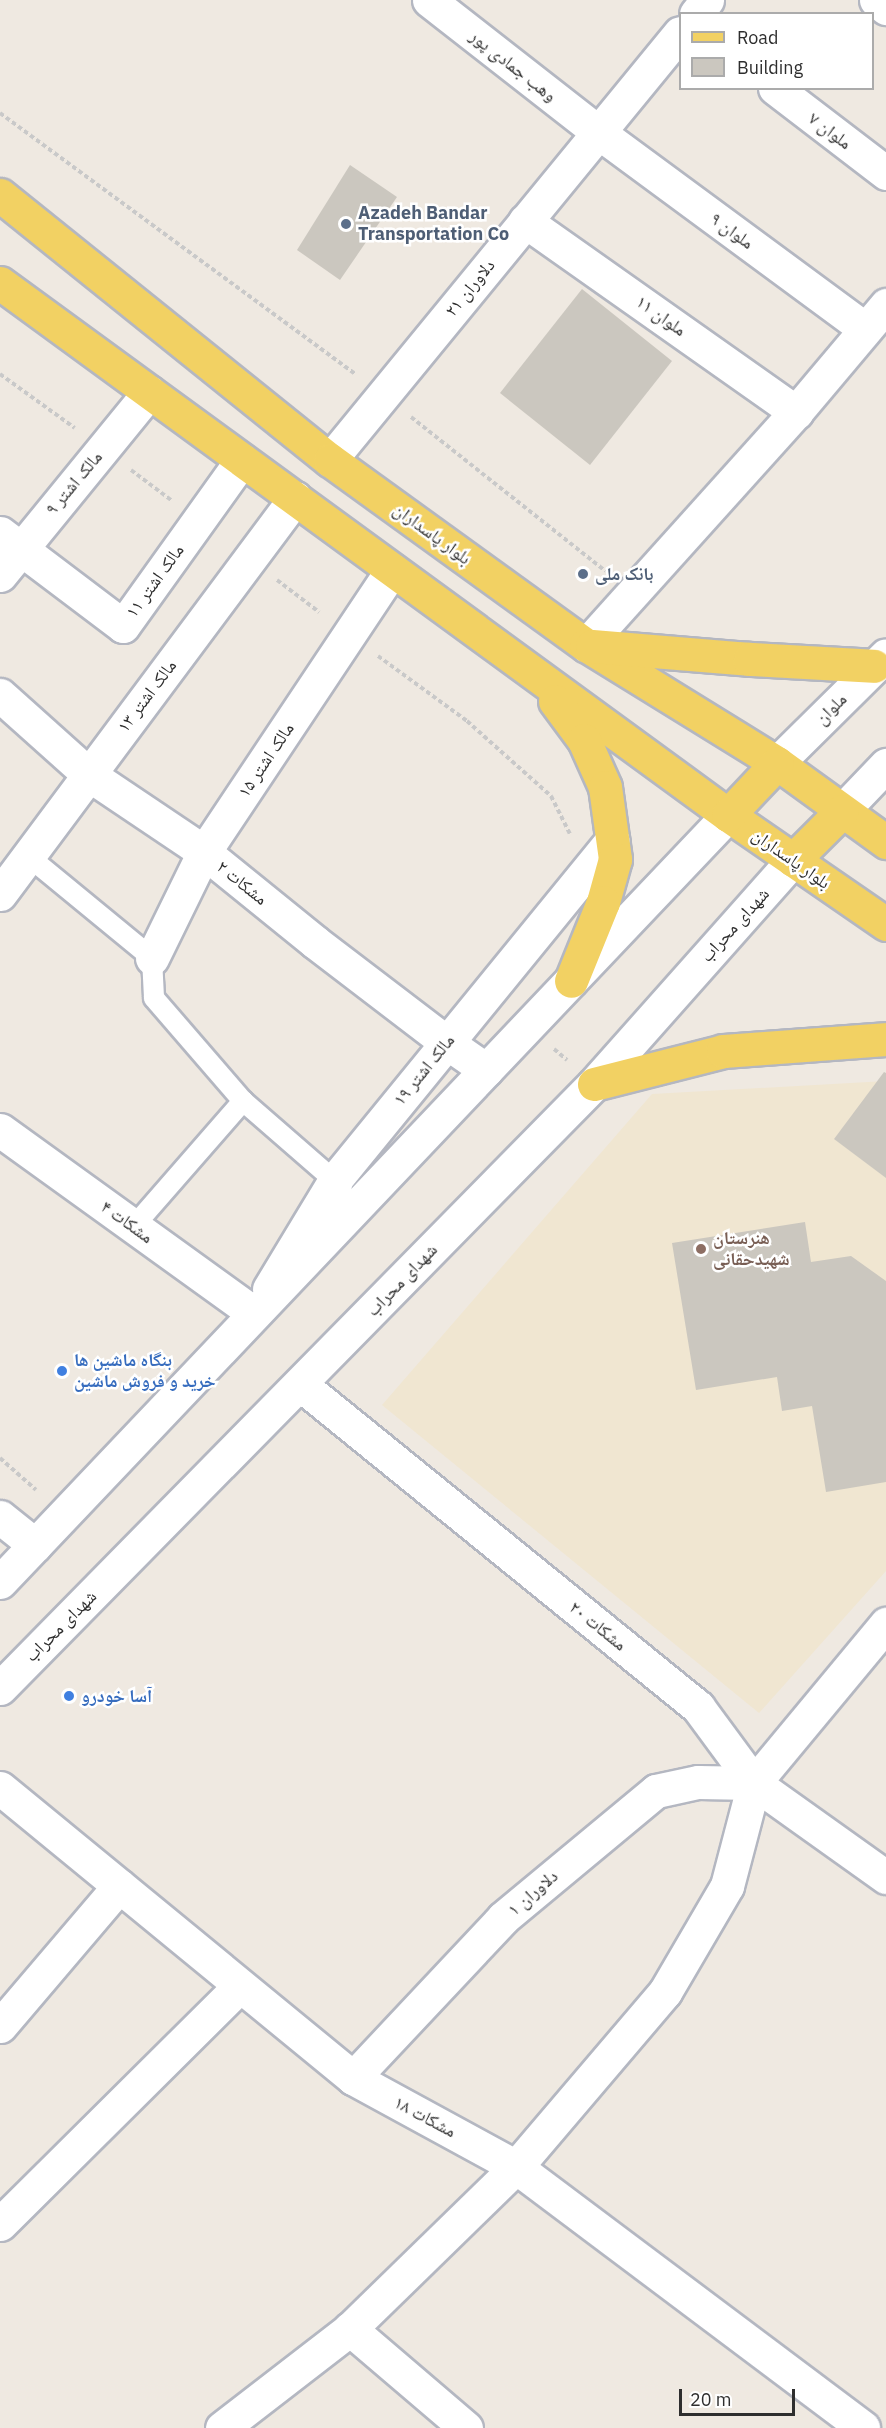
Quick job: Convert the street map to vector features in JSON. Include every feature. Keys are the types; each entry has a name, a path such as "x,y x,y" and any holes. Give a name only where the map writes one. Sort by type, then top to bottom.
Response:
{"main road":[{"name":"بلوار پاسداران","path":"0,195 330,460 586,645 777,763 886,842"},
{"name":"بلوار پاسداران","path":"0,283 728,815 886,924"},
{"path":"586,645 750,659 880,660"},
{"path":"537,676 584,740 604,787 615,859 603,902 571,981"},
{"path":"728,815 777,763"},
{"path":"793,860 842,811"},
{"path":"594,1084 723,1051 886,1039"}],"street":[{"name":"وهب جمادی پور","path":"429,0 598,132"},
{"path":"698,12 707,0"},
{"path":"876,0 886,8"},
{"name":"دلاوران ۲۱","path":"330,460 679,35"},
{"name":"ملوان ۷","path":"778,90 886,173"},
{"name":"ملوان ۹","path":"598,132 865,329"},
{"name":"ملوان ۱۱","path":"525,221 796,412"},
{"path":"586,645 796,412 886,304"},
{"name":"مالک اشتر ۹","path":"0,575 10,541 103,449 149,392"},
{"name":"مالک اشتر ۱۱","path":"10,541 123,626 242,460"},
{"name":"مالک اشتر ۱۳","path":"0,894 295,498"},
{"name":"مالک اشتر ۱۵","path":"152,958 204,852 392,570"},
{"name":"ملوان","path":"777,763 880,660"},
{"name":"مشکات ۲","path":"0,695 88,774 204,852 446,1042 486,1070"},
{"path":"842,811 886,765"},
{"path":"0,1582 728,815"},
{"name":"مالک اشتر ۱۹","path":"254,1313 335,1179 612,840"},
{"name":"شهدای محراب","path":"0,1688 594,1084 793,860"},
{"name":"مشکات ۴","path":"0,1130 254,1313"},
{"name":"مشکات ۲۰","path":"300,1384 698,1707 754,1783 886,1877"},
{"path":"0,1517 35,1545"},
{"path":"222,2428 351,2329 516,2167 665,1992 727,1886 754,1783 886,1624"},
{"name":"دلاوران ۱","path":"352,2078 503,1918 656,1791 698,1782 754,1783"},
{"name":"مشکات ۱۸","path":"0,1788 352,2078 516,2167 863,2428"},
{"path":"0,2026 119,1886"},
{"path":"0,2224 240,1986"},
{"path":"351,2329 466,2428"}],"lane":[{"path":"28,856 152,958 154,998 243,1101 335,1179 360,1205"},
{"path":"134,1226 243,1101"}],"path":[{"path":"0,113 383,394 633,593"},
{"path":"0,374 198,520"},
{"path":"249,559 467,721 551,796 588,870"},
{"path":"528,1026 594,1084"},
{"path":"0,1458 63,1515"}],"shaded area":[{"name":"هنرستان شهیدحقانی","path":"886,1081 886,1571 759,1713 382,1405 652,1094"}],"building":[{"name":"Azadeh Bandar Transportation Co","path":"350,165 397,197 340,280 297,250"},
{"path":"582,289 672,361 590,465 500,393"},
{"path":"884,1072 886,1073 886,1178 834,1139"},
{"path":"805,1222 811,1262 851,1256 886,1281 886,1482 826,1492 812,1406 782,1411 777,1377 696,1390 672,1243"}],"place":[{"name":"Azadeh Bandar Transportation Co","path":"346,224"},
{"name":"بانک ملی","path":"583,574"},
{"name":"هنرستان شهیدحقانی","path":"701,1249"},
{"name":"بنگاه ماشین ها خرید و فروش ماشین","path":"62,1371"},
{"name":"آسا خودرو","path":"69,1696"}]}
